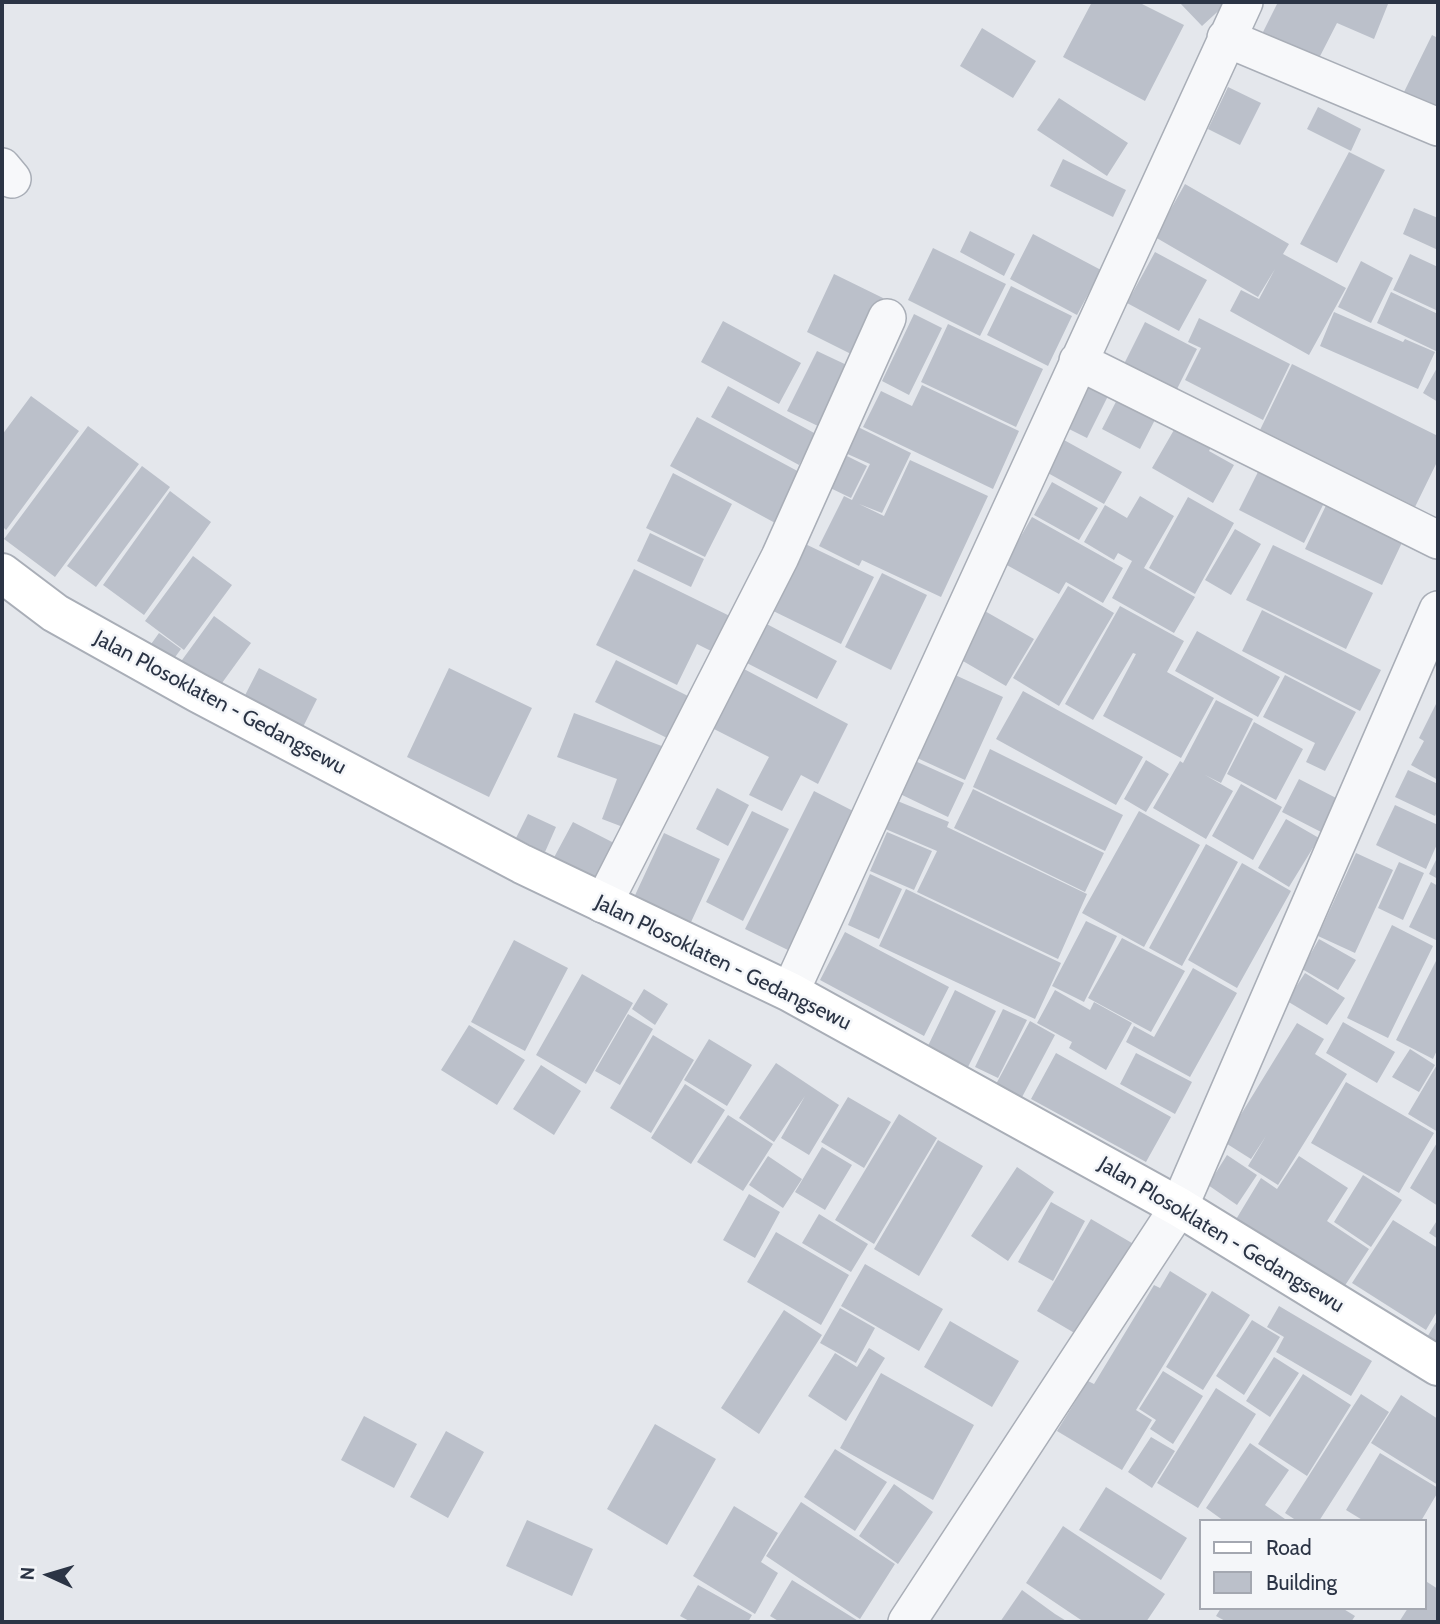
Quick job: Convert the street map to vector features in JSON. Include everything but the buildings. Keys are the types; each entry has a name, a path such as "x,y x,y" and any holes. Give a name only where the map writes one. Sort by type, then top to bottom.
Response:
{"main road":[{"name":"Jalan Plosoklaten - Gedangsewu","path":"2,573 55,613 198,692 522,864 790,992 1179,1207 1438,1366"}],"street":[{"path":"790,992 1244,2"},
{"path":"1226,38 1438,127"},
{"path":"603,904 780,557 887,318"},
{"path":"1078,362 1438,540"},
{"path":"907,1622 1179,1207 1438,610"}]}
